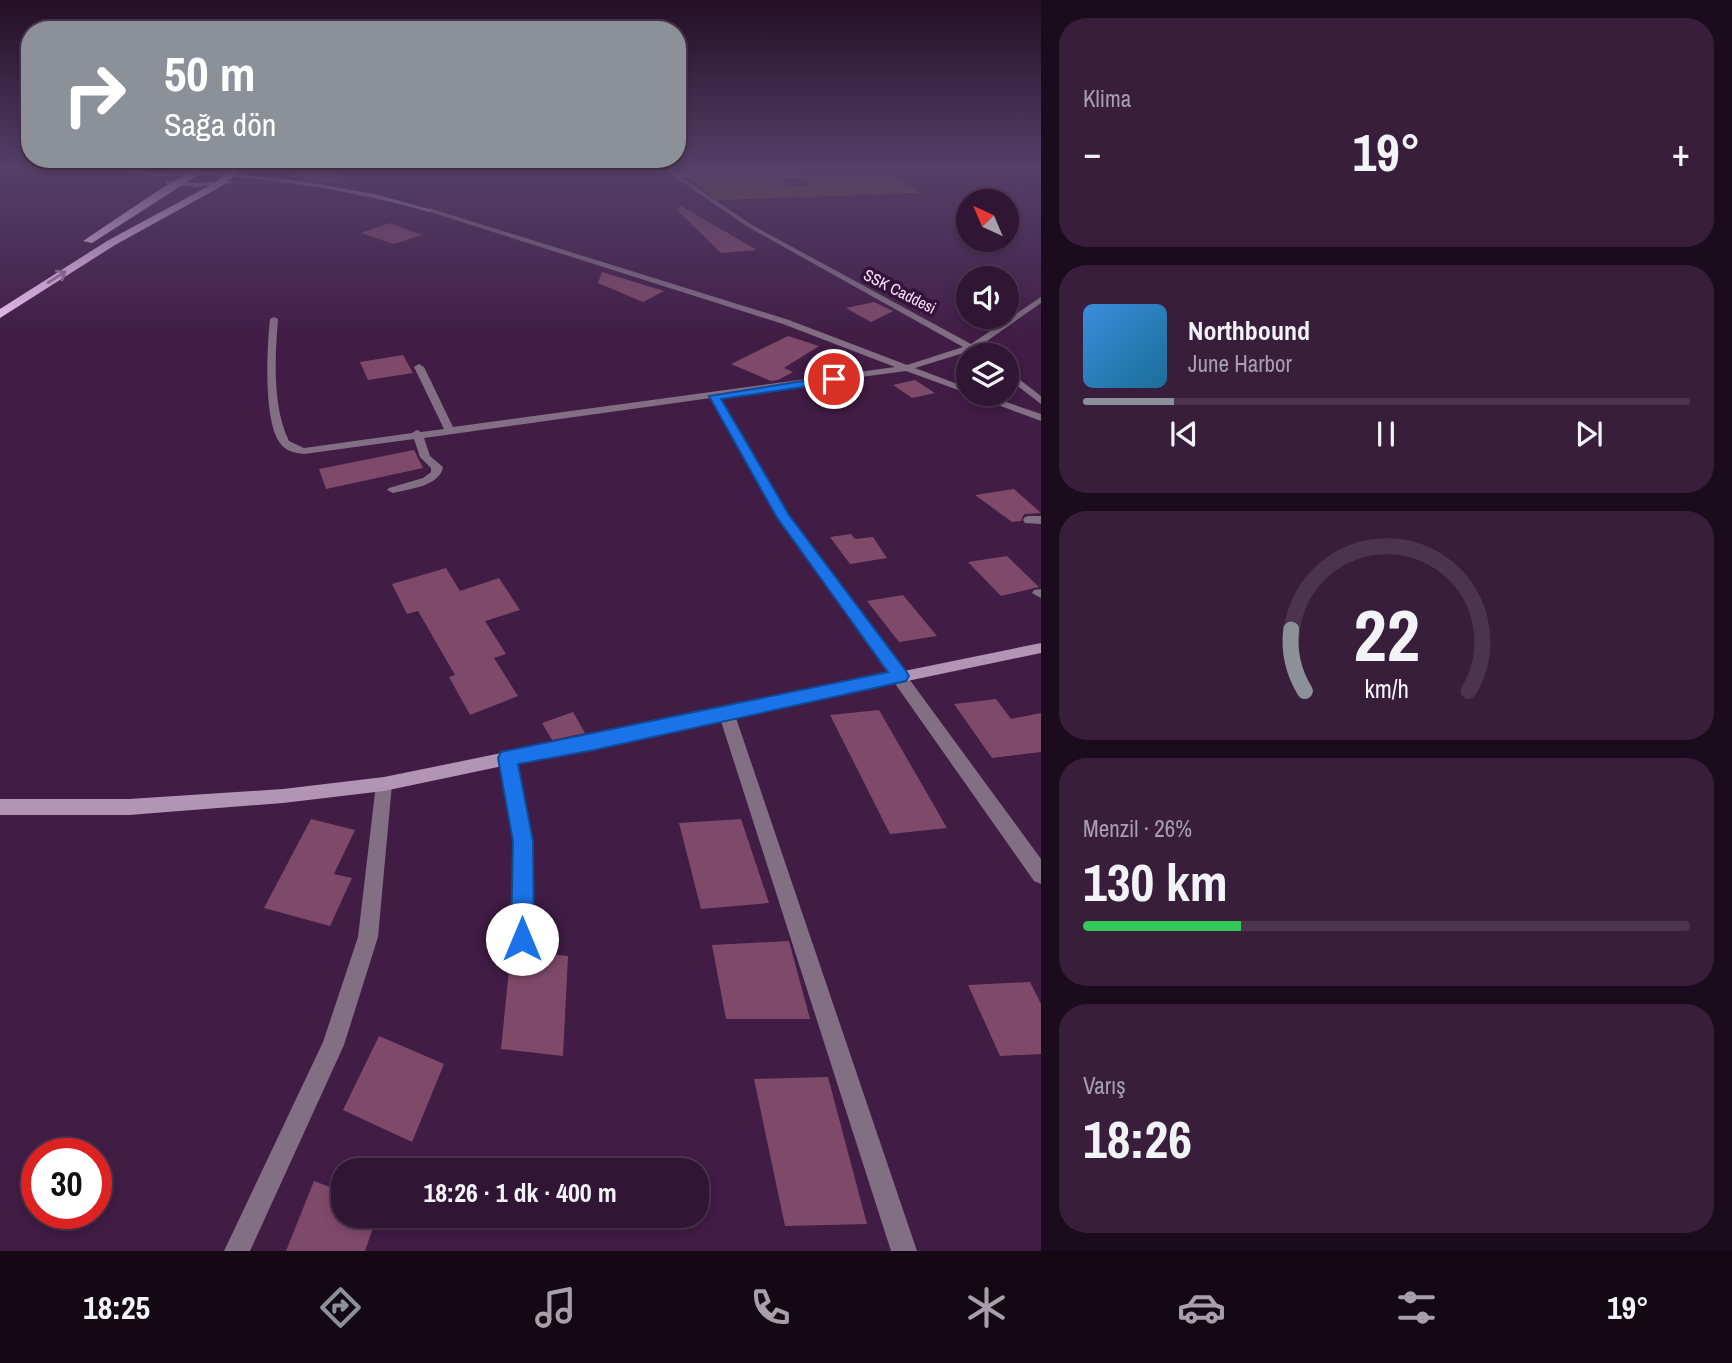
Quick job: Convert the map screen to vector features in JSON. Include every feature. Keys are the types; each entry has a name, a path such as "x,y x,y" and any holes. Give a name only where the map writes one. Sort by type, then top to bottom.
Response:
{"highway":[{"path":"73,250 113,224"},
{"path":"0,314 145,224"}],"street":[{"path":"475,224 786,322 956,387"},
{"name":"SSK Caddesi","path":"748,224 962,343"},
{"path":"978,343 1041,299"},
{"path":"274,318 272,337 276,400 282,440 292,449 304,451 417,433 715,396 905,368 956,353"},
{"path":"419,367 449,429"},
{"path":"1019,383 1041,401"},
{"path":"715,396 783,516 1041,876"},
{"path":"1008,406 1041,418"},
{"path":"393,490 427,480 436,473 437,467 425,457 417,433"},
{"path":"0,807 128,807 283,796 384,784 594,743 726,712 1041,648"},
{"path":"726,712 904,1251"},
{"path":"508,758 523,841 522,939"},
{"path":"237,1251 333,1045 364,948 384,784"}],"building":[{"path":"394,224 422,235 394,244 361,233"},
{"path":"692,224 713,224 757,250 721,253"},
{"path":"602,272 664,291 643,302 598,283"},
{"path":"874,302 893,311 871,322 846,308"},
{"path":"788,336 819,346 784,368 793,372 778,380 771,381 731,364"},
{"path":"403,355 413,373 368,380 360,362"},
{"path":"915,380 935,393 912,398 893,385"},
{"path":"414,450 423,468 326,489 319,469"},
{"path":"1014,489 1041,513 1024,514 1021,521 1012,522 975,495"},
{"path":"851,534 855,539 873,537 887,558 850,564 830,537"},
{"path":"1007,556 1039,587 1001,596 968,562"},
{"path":"446,568 460,591 499,578 520,610 485,621 506,654 494,658 518,696 470,715 449,677 455,675 418,611 407,614 392,584"},
{"path":"903,595 937,636 899,642 867,601"},
{"path":"996,699 1011,719 1041,713 1041,752 992,758 954,704"},
{"path":"879,710 947,828 890,834 830,715"},
{"path":"573,712 585,733 552,740 542,723"},
{"path":"311,819 355,830 334,874 352,878 330,926 264,908"},
{"path":"741,819 769,903 701,909 679,823"},
{"path":"789,941 810,1019 726,1019 712,945"},
{"path":"511,950 568,956 563,1056 501,1049"},
{"path":"1030,982 1041,1004 1041,1054 1000,1056 968,985"},
{"path":"379,1036 444,1064 412,1142 343,1110"},
{"path":"828,1077 867,1224 785,1226 754,1079"},
{"path":"314,1181 331,1187 331,1228 373,1228 365,1251 286,1251"}],"route":[{"path":"522,939 523,841 508,758 594,743 900,676 783,516 715,396 834,379"}]}
